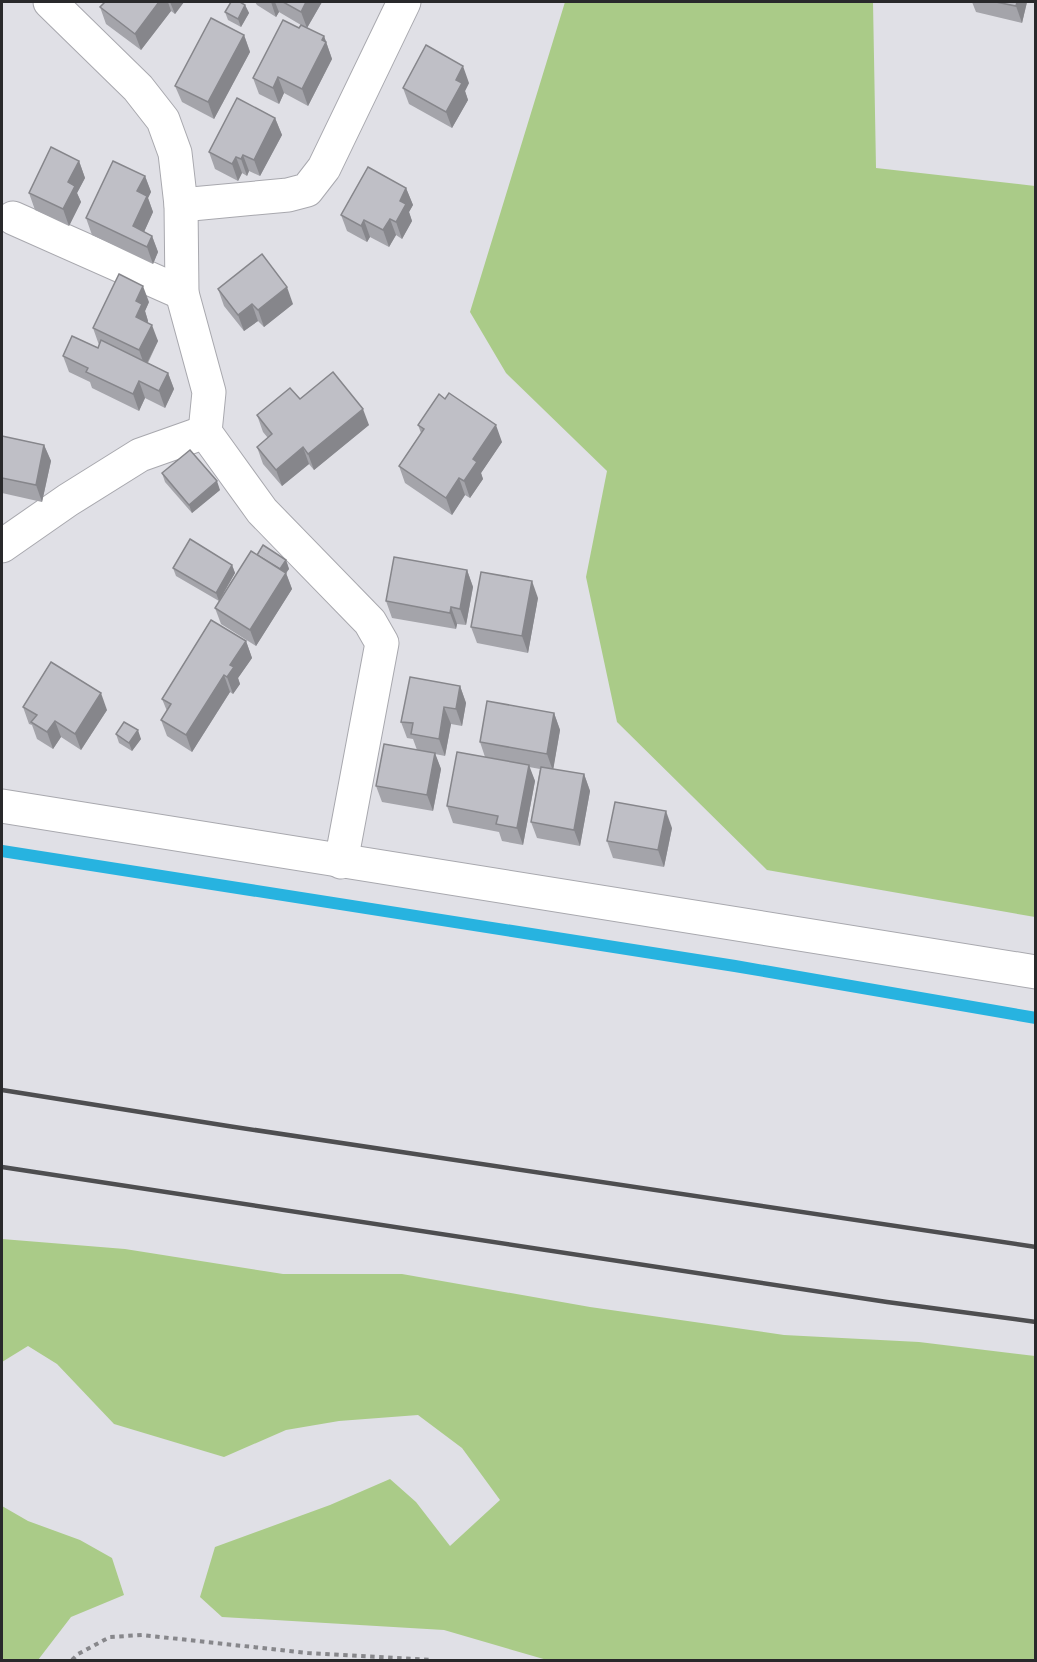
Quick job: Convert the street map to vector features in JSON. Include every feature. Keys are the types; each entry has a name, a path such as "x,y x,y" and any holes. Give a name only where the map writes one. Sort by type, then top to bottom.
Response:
{"street":[{"path":"50,2 138,88 163,120 175,153 181,205 182,293 209,392 205,432 262,511 370,622 382,643 341,862"},
{"path":"181,205 288,195 307,190 324,168 404,2"},
{"path":"13,218 182,293"},
{"path":"2,546 68,500 140,455 205,432"},
{"path":"2,806 1035,972"}],"path":[{"path":"72,1660 78,1654 110,1637 142,1635 308,1653 431,1660"}],"green space":[{"path":"565,2 873,2 876,168 1035,186 1035,917 767,870 617,722 586,577 607,471 506,373 470,312"},
{"path":"2,1239 125,1249 283,1274 402,1274 590,1307 784,1335 919,1342 1035,1356 1035,1660 547,1660 444,1630 222,1617 200,1597 215,1547 330,1505 390,1479 416,1502 450,1546 500,1500 462,1448 418,1415 339,1421 286,1430 224,1457 114,1424 57,1364 28,1346 2,1362"},
{"path":"2,1506 28,1521 80,1540 112,1558 124,1595 71,1617 38,1660 2,1660"}],"building":[{"path":"105,2 159,2 135,34 100,7"},
{"path":"231,2 240,2 245,5 238,19 225,12"},
{"path":"283,2 306,2 301,12"},
{"path":"996,2 1017,2 1016,6"},
{"path":"211,18 244,35 208,102 175,86"},
{"path":"283,20 299,28 301,25 324,36 322,40 326,42 302,89 278,77 273,88 253,78"},
{"path":"426,45 463,66 456,80 462,83 446,112 403,88"},
{"path":"237,98 275,118 254,160 243,155 241,159 236,157 232,164 209,152"},
{"path":"51,147 79,161 68,182 75,186 63,209 29,193"},
{"path":"113,161 145,176 137,191 147,196 133,226 152,236 147,247 86,218"},
{"path":"368,167 406,188 400,201 406,204 396,222 390,219 383,230 364,220 361,226 341,215"},
{"path":"262,254 287,287 258,310 252,304 238,315 218,289"},
{"path":"119,274 143,286 136,301 142,304 136,317 152,325 139,350 93,328"},
{"path":"72,336 98,348 101,340 168,373 159,391 139,381 133,394 86,372 88,368 63,356"},
{"path":"333,372 363,409 308,454 303,447 276,470 257,447 272,434 257,415 290,388 300,399"},
{"path":"449,393 496,425 473,459 477,462 464,481 459,478 446,498 399,466 424,429 418,425 439,394 445,399"},
{"path":"2,436 44,445 36,485 2,478"},
{"path":"190,450 217,481 189,505 162,473"},
{"path":"190,539 232,565 216,593 173,568"},
{"path":"263,545 286,560 280,569 257,555"},
{"path":"251,551 286,573 250,630 215,608"},
{"path":"394,557 467,570 460,609 451,607 450,613 386,601"},
{"path":"481,572 532,581 522,636 471,627"},
{"path":"211,620 246,641 230,665 234,667 227,677 224,675 186,735 161,720 171,704 162,699"},
{"path":"51,662 101,693 75,734 55,721 47,732 31,722 37,715 23,707"},
{"path":"410,677 460,686 456,709 444,707 439,739 411,734 413,723 401,722"},
{"path":"487,701 554,713 547,754 480,742"},
{"path":"124,722 138,730 129,743 116,734"},
{"path":"384,744 435,753 427,795 376,786"},
{"path":"457,752 529,765 517,828 496,824 498,816 447,806"},
{"path":"541,767 584,774 574,830 531,822"},
{"path":"615,802 666,811 658,850 607,841"}],"waterway":[{"path":"2,851 735,966 1036,1018"}],"railway":[{"path":"2,1090 1036,1247"},
{"path":"2,1167 887,1302 1036,1322"}]}
